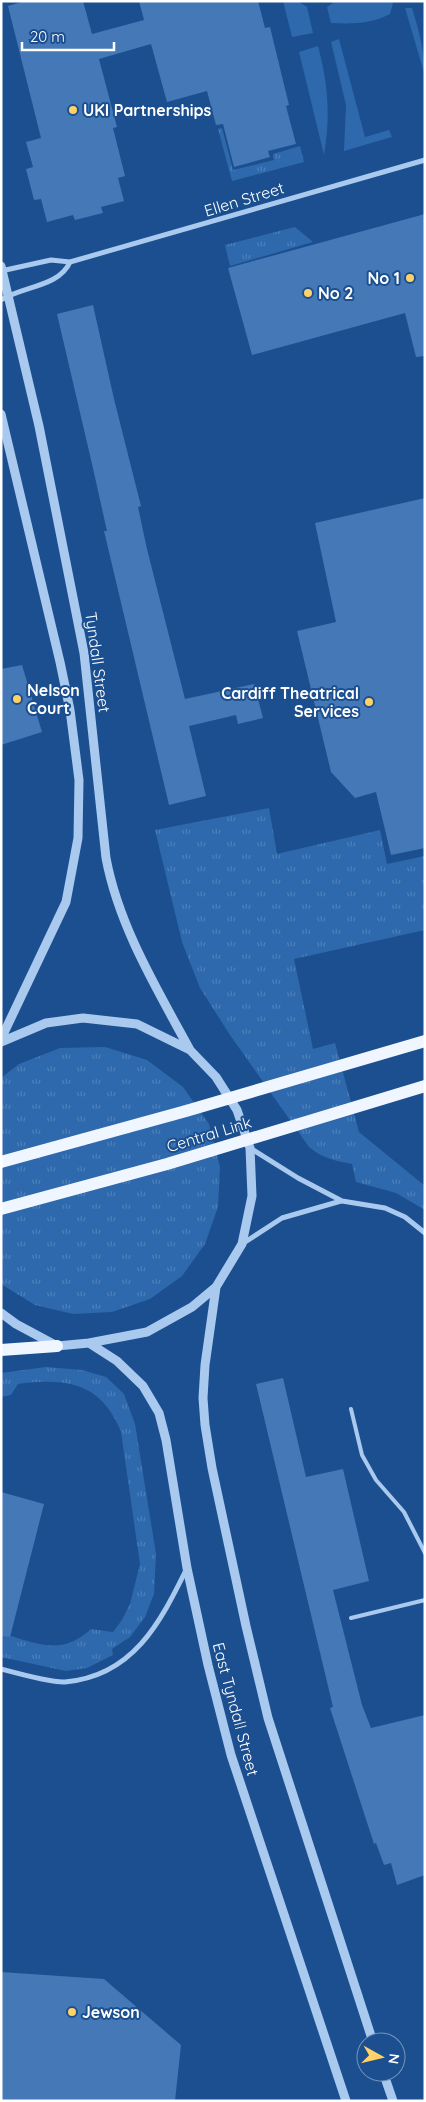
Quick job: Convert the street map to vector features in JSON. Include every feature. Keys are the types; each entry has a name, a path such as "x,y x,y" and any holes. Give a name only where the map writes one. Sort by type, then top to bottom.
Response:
{"main road":[{"name":"Central Link","path":"1,1162 186,1112 425,1042"},
{"name":"Central Link","path":"1,1209 167,1164 425,1086"},
{"path":"1,1350 57,1346"}],"street":[{"name":"Ellen Street","path":"2,269 51,260 70,262 425,160"},
{"name":"Ellen Street","path":"5,297 63,274 70,262"},
{"name":"Tyndall Street","path":"2,269 5,297 39,426 84,653 110,880 122,918 190,1050"},
{"path":"1,414 60,662 70,710 79,780 78,838 66,902 1,1040"},
{"path":"1,1040 46,1023 83,1018 137,1024 190,1050 216,1077 237,1110 250,1148 252,1196 242,1244 216,1286 192,1307 147,1332 89,1343 57,1346 16,1324 1,1313"},
{"path":"250,1148 298,1178 342,1201 385,1208 404,1217 425,1233"},
{"path":"242,1244 282,1218 342,1201"},
{"name":"East Tyndall Street","path":"216,1286 204,1365 203,1398 212,1468 268,1718 371,2032"},
{"name":"East Tyndall Street","path":"89,1343 116,1361 143,1386 159,1413 166,1440 187,1568 208,1665 231,1755 346,2101"},
{"path":"1,1669 64,1683 96,1676 104,1672 133,1654 147,1638 161,1619 187,1568"},
{"path":"386,2082 393,2101"}],"lane":[{"path":"350,1409 362,1455 376,1480 404,1512 425,1553"},
{"path":"351,1618 425,1600"}],"green space":[{"path":"283,1 298,1 307,7 313,33 292,37"},
{"path":"332,1 392,1 393,3 390,14 376,20 361,23 331,23 327,7 333,3"},
{"path":"405,8 412,8 415,17 423,50 425,76"},
{"path":"339,39 365,137 389,130 392,137 344,151 346,105 331,42"},
{"path":"318,46 324,74 328,113 324,155 299,52"},
{"path":"222,128 233,170 274,160 273,154 300,146 304,162 232,181 218,129"},
{"path":"295,227 313,242 230,266 225,245"},
{"path":"269,808 277,854 380,830 387,864 425,856 425,930 294,959 313,1049 335,1043 359,1132 425,1186 425,1210 396,1193 356,1182 352,1164 324,1156 309,1147 230,1035 200,988 182,942 155,830"},
{"path":"105,1047 147,1060 183,1087 209,1124 220,1167 218,1207 205,1244 182,1276 150,1299 112,1312 73,1314 35,1305 1,1284 1,1078 19,1064 60,1048"},
{"path":"46,1367 82,1370 106,1377 124,1394 135,1424 156,1554 154,1594 145,1617 130,1637 112,1649 113,1655 87,1668 66,1671 1,1657 1,1633 37,1644 59,1645 80,1638 91,1629 113,1632 130,1604 140,1564 121,1432 113,1415 92,1393 66,1383 35,1382 18,1384 11,1395 1,1397 1,1373"}],"building":[{"path":"25,1 83,1 92,34 144,20 139,1 258,1 265,28 270,27 289,105 286,106 296,144 268,151 270,157 234,167 223,124 216,125 207,91 167,102 151,44 99,59 117,127 113,128 125,176 118,178 124,201 101,207 103,213 75,220 73,215 47,222 41,199 34,200 26,169 33,167 26,142 41,138 8,6"},
{"name":"No 2","path":"425,214 425,356 416,357 405,313 252,355 228,268"},
{"path":"93,305 141,506 138,507 147,549 185,699 254,684 263,718 238,724 236,715 189,726 206,796 169,805 104,531 107,531 57,314"},
{"name":"Cardiff Theatrical Services","path":"425,498 425,848 391,855 376,792 355,798 331,772 297,631 336,622 315,523"},
{"name":"Nelson Court","path":"22,665 42,732 1,745 1,669"},
{"path":"283,1378 306,1477 343,1469 369,1581 333,1590 362,1705 371,1728 425,1715 425,1875 397,1885 391,1863 384,1865 376,1843 374,1844 330,1708 333,1707 256,1384"},
{"path":"1,1492 44,1504 10,1637 1,1636"},
{"name":"Jewson","path":"1,1972 104,1979 181,2045 175,2101 1,2101"}],"place":[{"name":"UKI Partnerships","path":"73,110"},
{"name":"No 1","path":"410,278"},
{"name":"No 2","path":"308,293"},
{"name":"Nelson Court","path":"17,699"},
{"name":"Cardiff Theatrical Services","path":"369,702"},
{"name":"Jewson","path":"72,2012"}]}
